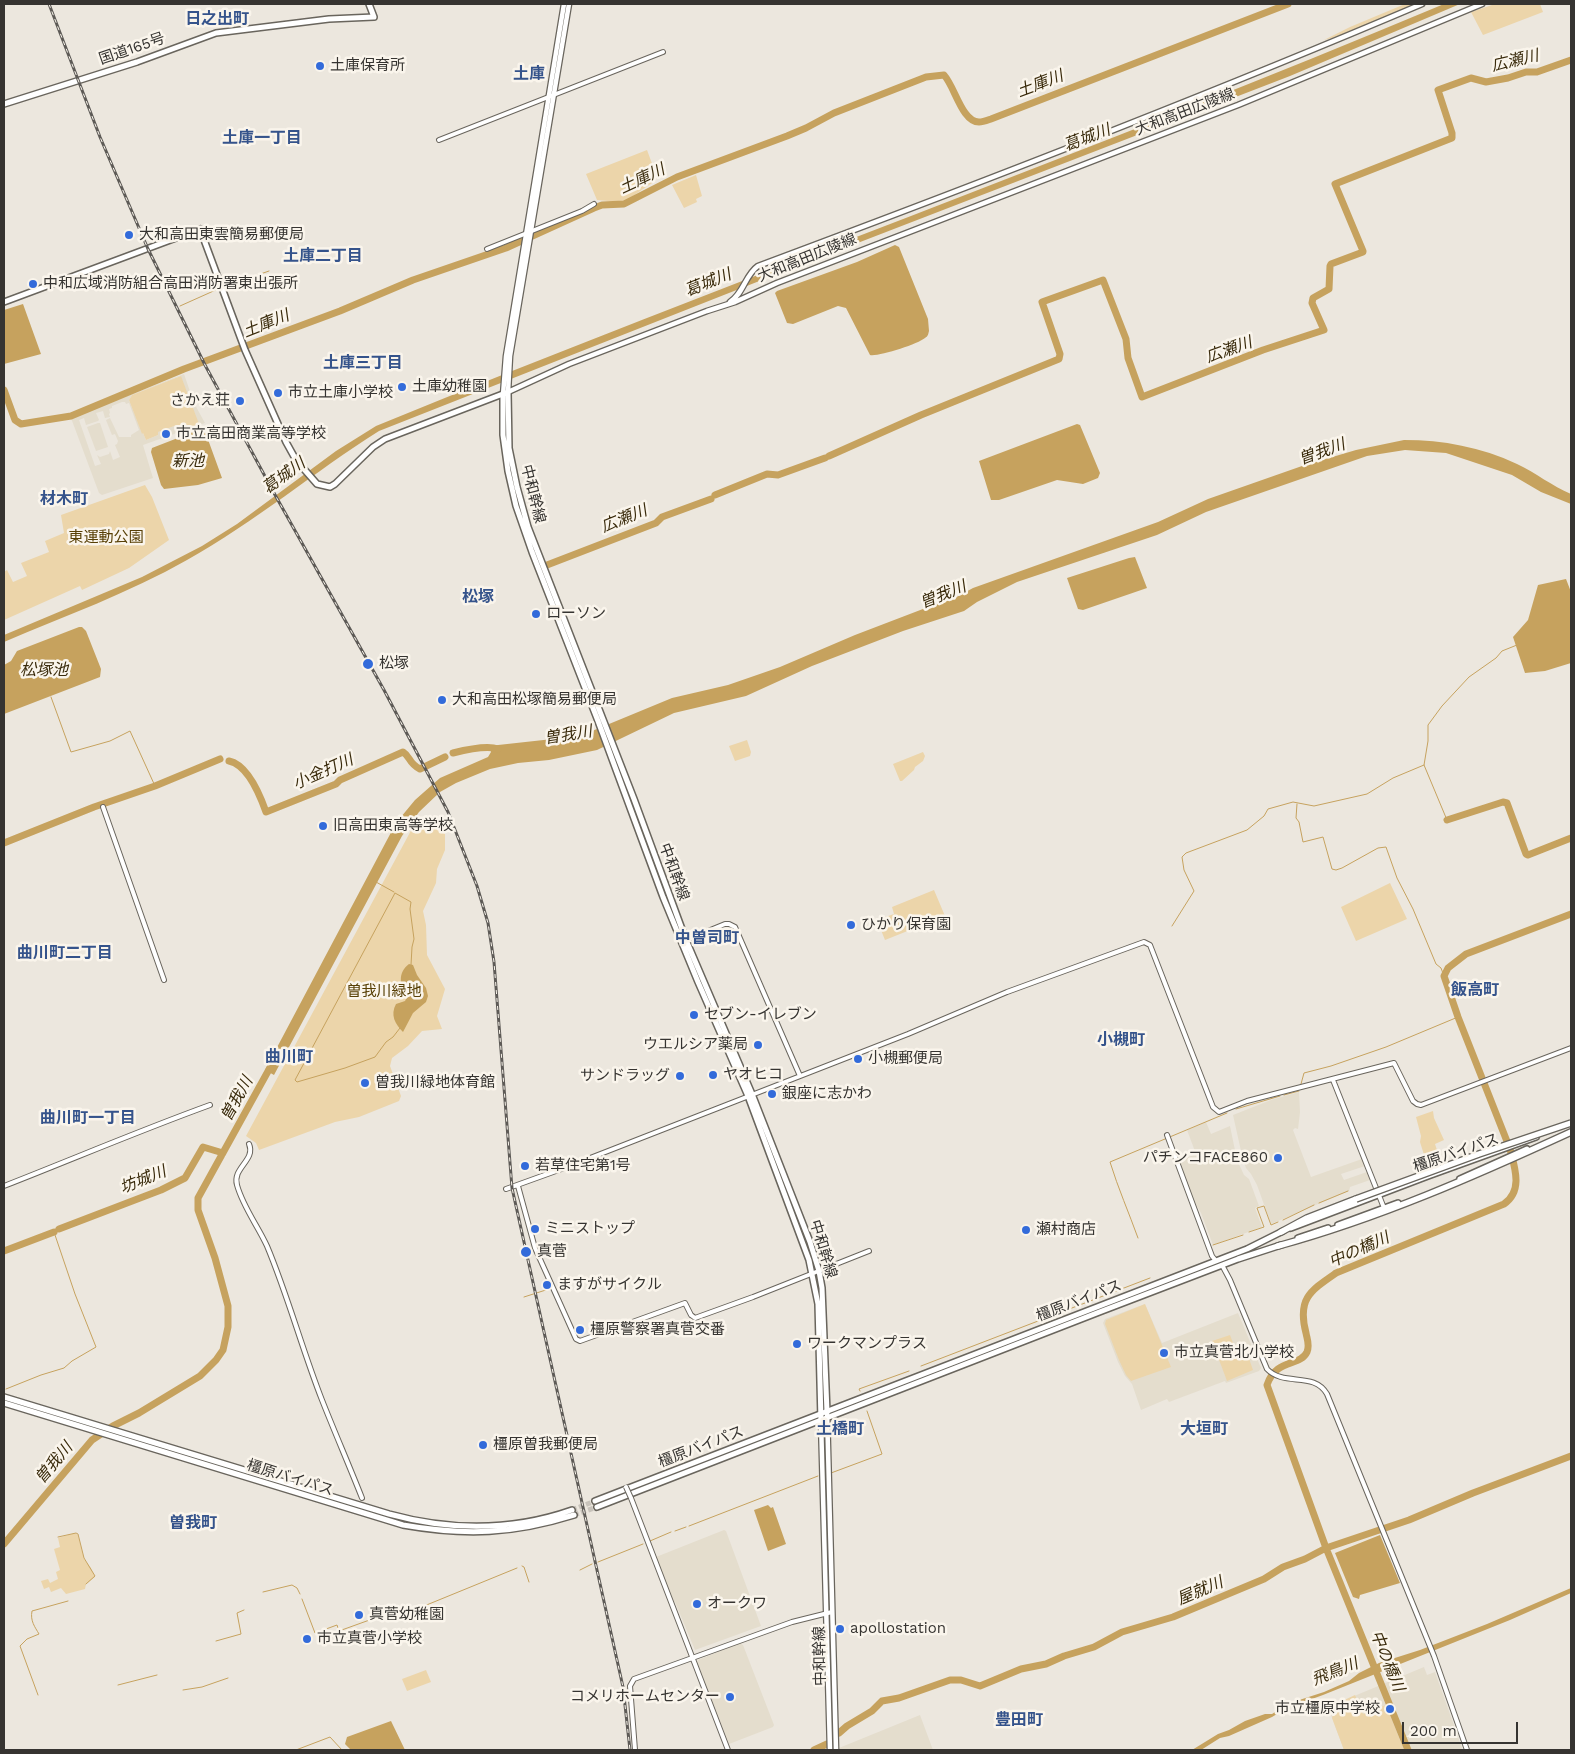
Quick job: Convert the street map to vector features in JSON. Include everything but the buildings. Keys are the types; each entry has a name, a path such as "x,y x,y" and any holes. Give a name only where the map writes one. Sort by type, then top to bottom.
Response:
{"highway":[{"path":"1281,1232 1307,1218 1356,1199 1571,1123"},
{"path":"1278,1246 1366,1219 1443,1190 1571,1132"}],"main road":[{"name":"国道165号","path":"4,104 137,62 216,33 328,19 374,17 369,4"},
{"name":"中和幹線","path":"507,366 530,241 528,234 564,4"},
{"name":"中和幹線","path":"569,4 555,96 528,234 524,244 507,366 504,450 516,506 534,559 600,720 686,940 805,1228 819,1270 824,1315 830,1750"},
{"name":"大和高田広陵線","path":"727,304 734,299 752,270 758,266 894,215 1244,78 1422,4"},
{"name":"大和高田広陵線","path":"506,393 569,364 735,302 777,283 1238,105 1482,4"},
{"path":"4,302 200,229 244,347 286,442 296,460 314,481 322,486 330,487 340,480 373,447 386,439 506,393"},
{"name":"中和幹線","path":"615,759 673,922 698,982 750,1095 802,1238 813,1273 818,1304 824,1413"},
{"name":"橿原バイパス","path":"1571,1123 1506,1149 1378,1194 1281,1232 1257,1245 824,1413 596,1504 824,1420 1223,1265 1443,1186 1516,1153 1571,1132"},
{"name":"橿原バイパス","path":"4,1397 387,1521 426,1529 466,1533 502,1531 540,1525 573,1513"},
{"name":"橿原バイパス","path":"4,1403 58,1416"},
{"name":"中和幹線","path":"829,1612 836,1750"}],"street":[{"path":"439,140 663,52"},
{"path":"488,249 528,234 594,204"},
{"path":"103,807 164,980"},
{"path":"686,940 725,924 735,928 800,1076"},
{"path":"506,1189 518,1186 908,1034 1007,992 1144,942 1150,945 1213,1107 1219,1112 1247,1101 1394,1063 1413,1101 1421,1104 1482,1083 1571,1048"},
{"path":"1333,1080 1384,1208"},
{"path":"4,1186 122,1140 147,1128 210,1105"},
{"path":"1167,1134 1212,1256 1223,1265 1264,1364 1274,1375 1312,1381 1325,1390 1434,1656 1467,1750"},
{"path":"249,1144 251,1148 250,1155 236,1176 237,1185 250,1215 267,1246 322,1400 362,1498"},
{"path":"518,1186 535,1248 576,1339 580,1341 685,1303 691,1315 695,1318 869,1251"},
{"path":"626,1487 728,1750"},
{"path":"635,1750 630,1683 636,1678 792,1622 829,1612"}],"shaded area":[{"name":"市立高田商業高等学校","path":"184,374 194,403 205,423 143,445 153,478 102,495 99,493 71,418","holes":["181,376 180,431 177,425 158,432 158,435 146,440 129,400 132,395","122,402 129,403 139,430 131,435 131,437 119,437 110,418 106,420 112,435 115,434 118,441 115,445 120,457 113,460 110,451 109,454 100,457 97,455 101,464 95,466 79,420 84,418 86,425 98,421 96,413 103,411 105,418 110,417 109,409"]},
{"path":"100,423 108,447 96,451 87,427"},
{"path":"1299,1092 1300,1112 1298,1129 1295,1128 1293,1130 1311,1177 1362,1159 1365,1166 1341,1174 1344,1180 1367,1172 1370,1180 1350,1187 1349,1191 1271,1224 1257,1185 1243,1160 1233,1115 1271,1100"},
{"path":"1206,1122 1211,1134 1230,1126 1237,1160 1244,1175 1249,1179 1259,1206 1255,1208 1262,1227 1213,1245 1179,1161 1196,1154 1187,1130"},
{"name":"市立真菅北小学校","path":"1145,1304 1162,1343 1238,1313 1261,1368 1259,1371 1226,1383 1225,1381 1169,1402 1167,1399 1141,1410 1132,1384 1125,1376 1118,1362 1103,1323 1105,1319"},
{"path":"724,1530 726,1531 761,1626 695,1650 656,1557"},
{"name":"コメリホームセンター","path":"740,1643 743,1645 774,1725 729,1744 697,1662"},
{"name":"市立橿原中学校","path":"1424,1667 1427,1675 1435,1672 1462,1748 1461,1750 1344,1750 1331,1715 1335,1704"},
{"path":"920,1715 933,1750 839,1750 839,1748"}],"green space":[{"path":"1405,4 1418,4 1340,36 1324,40 1350,27"},
{"path":"1495,4 1540,4 1543,12 1483,35 1471,12"},
{"path":"647,150 657,177 655,181 627,200 619,202 597,200 586,174"},
{"path":"696,175 702,196 696,199 697,202 684,208 672,185"},
{"path":"181,376 199,424 180,431 177,425 158,432 158,435 146,440 129,400 132,395"},
{"name":"東運動公園","path":"145,485 152,497 169,540 129,568 82,590 80,586 4,620 4,572 7,570 13,582 27,576 21,563 49,552 45,541 64,533 61,515"},
{"path":"747,740 751,752 750,756 735,761 729,746"},
{"path":"923,752 925,756 923,761 900,781 893,764"},
{"name":"曽我川緑地","path":"430,817 445,821 445,850 437,869 436,883 423,911 426,925 427,955 445,989 437,1016 442,1029 422,1031 408,1046 392,1058 390,1066 401,1096 399,1101 359,1117 335,1122 259,1150 256,1143 246,1136 414,825"},
{"path":"1390,883 1407,919 1356,941 1341,907"},
{"path":"934,890 945,916 885,940 877,920 894,914 892,907"},
{"path":"1433,1111 1434,1118 1444,1140 1435,1144 1438,1153 1425,1158 1416,1117"},
{"path":"1145,1304 1171,1367 1131,1381 1119,1360 1105,1324 1106,1320"},
{"path":"1230,1335 1238,1356 1247,1353 1253,1370 1227,1381 1212,1341"},
{"path":"75,1533 78,1535 84,1559 95,1577 86,1584 85,1589 66,1594 61,1588 51,1592 49,1587 44,1589 41,1581 48,1579 50,1583 58,1579 56,1572 60,1570 54,1549 60,1547 58,1538"},
{"path":"426,1670 431,1682 407,1691 402,1679"},
{"path":"1355,1695 1363,1714 1386,1705 1404,1750 1344,1750 1332,1718 1338,1703"}],"water":[{"path":"1444,4 1460,4 1290,76 767,278 379,431 237,530 187,560 120,594 4,642 4,635 142,577 202,546 237,524 336,451 376,426 509,372 1178,112"},
{"path":"895,245 899,247 928,319 928,335 921,341 898,350 870,355 846,308 838,306 793,324 787,323 775,293 777,291 857,262"},
{"path":"23,304 41,354 4,364 4,310"},
{"path":"1077,424 1080,425 1100,473 1098,478 1083,484 1057,480 999,500 991,500 979,461"},
{"name":"新池","path":"201,429 206,434 222,478 198,485 164,489 161,485 151,452 152,448"},
{"path":"1404,440 1447,443 1490,453 1524,468 1571,494 1571,504 1541,492 1512,475 1446,453 1405,450 1367,456 1206,512 1157,535 1017,582 977,602 964,611 903,631 812,666 746,696 674,713 597,750 490,769 456,783 440,792 419,812 402,836 274,1075 265,1070 396,823 415,800 440,778 488,757 491,752 489,746 580,736 672,698 728,685 780,667 855,635 953,599 973,588 1158,522 1208,499 1302,466 1356,450"},
{"path":"1135,557 1147,588 1083,610 1078,609 1067,578"},
{"path":"1566,579 1571,592 1571,663 1545,671 1525,673 1513,637 1528,620 1538,585"},
{"name":"松塚池","path":"79,627 86,631 101,669 100,677 4,714 4,665 11,661 17,651"},
{"path":"409,964 413,965 426,988 428,996 426,1002 413,1013 403,1032 396,1023 393,1012 396,1004 405,1001 407,997 401,975"},
{"path":"768,1505 771,1508 773,1507 786,1544 768,1551 754,1510"},
{"path":"1380,1535 1400,1583 1360,1595 1359,1599 1353,1597 1335,1553"},
{"path":"1571,1588 1571,1593 1510,1620 1287,1708 1272,1717 1229,1736 1220,1738 1201,1750 1192,1750 1218,1734 1245,1721 1265,1714 1272,1714 1287,1704 1324,1692 1349,1681 1359,1673 1379,1663 1420,1650 1487,1624"},
{"path":"391,1721 405,1750 351,1750 345,1744 347,1737"}],"waterway":[{"name":"土庫川","path":"4,390 15,420 21,424 71,416 184,369 340,311 413,280 506,248 594,208 602,205 624,204 677,177 787,136 834,113 926,77 944,75 963,110 973,120 982,122 1288,4"},
{"name":"広瀬川","path":"829,456 921,415 1059,359 1060,354 1042,302 1103,280 1126,339 1128,358 1142,397 1263,350 1324,330 1312,303 1313,298 1329,289 1331,264 1363,252 1335,184 1452,138 1438,90 1471,78 1486,82 1526,72 1537,72 1571,60"},
{"path":"224,287 269,271"},
{"path":"180,306 218,289"},
{"name":"広瀬川","path":"715,495 767,474 778,475 825,458"},
{"name":"広瀬川","path":"547,565 656,523 662,517 711,499"},
{"path":"1447,820 1424,765 1428,741 1428,725 1442,706 1469,677 1496,658 1502,651 1517,645"},
{"path":"51,697 71,752 110,741 130,731 155,786"},
{"name":"小金打川","path":"453,753 470,749 498,749"},
{"name":"小金打川","path":"229,761 242,768 247,774 257,789 266,812 336,784 340,780 403,752 413,765 420,769 445,757"},
{"name":"小金打川","path":"4,843 94,807 155,786 220,759"},
{"path":"1172,926 1194,891 1184,870 1182,857 1186,853 1247,830 1264,816 1268,809 1293,802 1314,806 1367,794 1393,778 1424,765"},
{"path":"1447,820 1503,802 1507,803 1526,854 1528,855 1571,838"},
{"path":"1297,804 1296,818 1299,822 1303,842 1323,837 1332,869 1342,868 1378,848 1386,847 1397,878 1413,909 1436,964 1441,968 1444,976"},
{"path":"376,882 394,892"},
{"path":"400,1028 375,1057 297,1082 295,1080 395,893 411,902 410,909 414,939 411,965"},
{"name":"中の橋川","path":"1408,1750 1326,1548 1267,1385 1271,1376 1276,1371 1304,1357 1307,1352 1308,1344 1303,1312 1308,1297 1319,1285 1336,1273 1504,1204 1514,1193 1516,1179 1510,1149 1458,1017 1444,976 1448,968 1466,954 1571,914"},
{"path":"1301,1084 1304,1073 1386,1047 1458,1017"},
{"name":"曽我川","path":"4,1544 92,1440 200,1376 223,1350 228,1327 228,1306 215,1258 198,1210 198,1198 272,1064"},
{"path":"1284,1095 1299,1091"},
{"path":"1236,1109 1280,1096"},
{"path":"1138,1238 1110,1162 1227,1113"},
{"name":"坊城川","path":"59,1229 161,1190 185,1178 203,1147 223,1153"},
{"path":"1319,1203 1348,1191"},
{"path":"1283,1220 1314,1205"},
{"path":"1249,1232 1264,1227 1257,1208 1264,1206 1271,1225 1278,1222"},
{"path":"6,1389 64,1368 96,1347 75,1294 54,1232"},
{"name":"坊城川","path":"4,1251 54,1232"},
{"path":"1213,1245 1243,1235"},
{"path":"921,1366 1150,1278"},
{"path":"524,1297 549,1289"},
{"path":"860,1391 859,1389 909,1371"},
{"path":"831,1473 882,1454 867,1411"},
{"path":"573,1442 589,1435"},
{"name":"屋就川","path":"839,1733 872,1711 882,1701 899,1698 950,1680 961,1680 980,1686 1021,1669 1046,1664 1064,1656 1094,1647 1122,1632 1173,1617 1264,1579 1283,1567 1305,1559 1326,1548 1409,1520 1473,1493 1571,1456"},
{"path":"689,1526 818,1476"},
{"path":"675,1531 686,1527"},
{"path":"650,1541 671,1532"},
{"path":"58,1537 78,1534 84,1558 95,1576 86,1584"},
{"path":"598,1562 643,1544"},
{"path":"580,1570 592,1564"},
{"path":"522,1566 529,1582"},
{"path":"407,1613 517,1568"},
{"path":"263,1592 292,1585 297,1588 300,1594"},
{"path":"302,1599 315,1633 337,1625 339,1631 400,1609"},
{"path":"38,1695 20,1646 27,1639 39,1634 32,1621 32,1611 68,1601"},
{"path":"216,1641 241,1634 237,1613 244,1610"},
{"path":"118,1685 157,1675"},
{"path":"183,1690 202,1687 228,1678"},
{"path":"296,1750 330,1737 342,1750"},
{"name":"屋就川","path":"814,1750 827,1744"}],"tunnel":[{"path":"572,1510 595,1501"},
{"path":"574,1515 597,1507"}],"railway":[{"path":"49,4 100,137 148,249 205,365 384,690 448,812 477,886 488,923 494,962 512,1188 623,1687 630,1750"}],"place":[{"name":"土庫保育所","path":"320,66"},
{"name":"大和高田東雲簡易郵便局","path":"129,235"},
{"name":"中和広域消防組合高田消防署東出張所","path":"33,284"},
{"name":"土庫幼稚園","path":"402,387"},
{"name":"市立土庫小学校","path":"278,393"},
{"name":"さかえ荘","path":"240,401"},
{"name":"市立高田商業高等学校","path":"166,434"},
{"name":"ローソン","path":"536,614"},
{"name":"松塚","path":"368,664"},
{"name":"大和高田松塚簡易郵便局","path":"442,700"},
{"name":"旧高田東高等学校","path":"323,826"},
{"name":"ひかり保育園","path":"851,925"},
{"name":"セブン-イレブン","path":"694,1015"},
{"name":"ウエルシア薬局","path":"758,1045"},
{"name":"小槻郵便局","path":"858,1059"},
{"name":"ヤオヒコ","path":"713,1075"},
{"name":"サンドラッグ","path":"680,1076"},
{"name":"曽我川緑地体育館","path":"365,1083"},
{"name":"銀座に志かわ","path":"772,1094"},
{"name":"パチンコFACE860","path":"1278,1158"},
{"name":"若草住宅第1号","path":"525,1166"},
{"name":"ミニストップ","path":"535,1229"},
{"name":"瀬村商店","path":"1026,1230"},
{"name":"真菅","path":"526,1252"},
{"name":"ますがサイクル","path":"547,1285"},
{"name":"橿原警察署真菅交番","path":"580,1330"},
{"name":"ワークマンプラス","path":"797,1344"},
{"name":"市立真菅北小学校","path":"1164,1353"},
{"name":"橿原曽我郵便局","path":"483,1445"},
{"name":"オークワ","path":"697,1604"},
{"name":"真菅幼稚園","path":"359,1615"},
{"name":"apollostation","path":"840,1629"},
{"name":"市立真菅小学校","path":"307,1639"},
{"name":"コメリホームセンター","path":"730,1697"},
{"name":"市立橿原中学校","path":"1390,1709"}],"district":[{"name":"日之出町","path":"217,19"},
{"name":"土庫","path":"529,74"},
{"name":"土庫一丁目","path":"262,138"},
{"name":"土庫二丁目","path":"323,256"},
{"name":"土庫三丁目","path":"363,363"},
{"name":"材木町","path":"64,499"},
{"name":"松塚","path":"478,597"},
{"name":"中曽司町","path":"707,938"},
{"name":"曲川町二丁目","path":"65,953"},
{"name":"飯高町","path":"1475,990"},
{"name":"小槻町","path":"1121,1040"},
{"name":"曲川町","path":"289,1057"},
{"name":"曲川町一丁目","path":"88,1118"},
{"name":"土橋町","path":"840,1429"},
{"name":"大垣町","path":"1204,1429"},
{"name":"曽我町","path":"193,1523"},
{"name":"豊田町","path":"1019,1720"}],"water label":[{"name":"葛城川","path":"1087,138"},
{"name":"葛城川","path":"708,283"},
{"name":"葛城川","path":"284,476"},
{"name":"飛鳥川","path":"1335,1672"}]}
